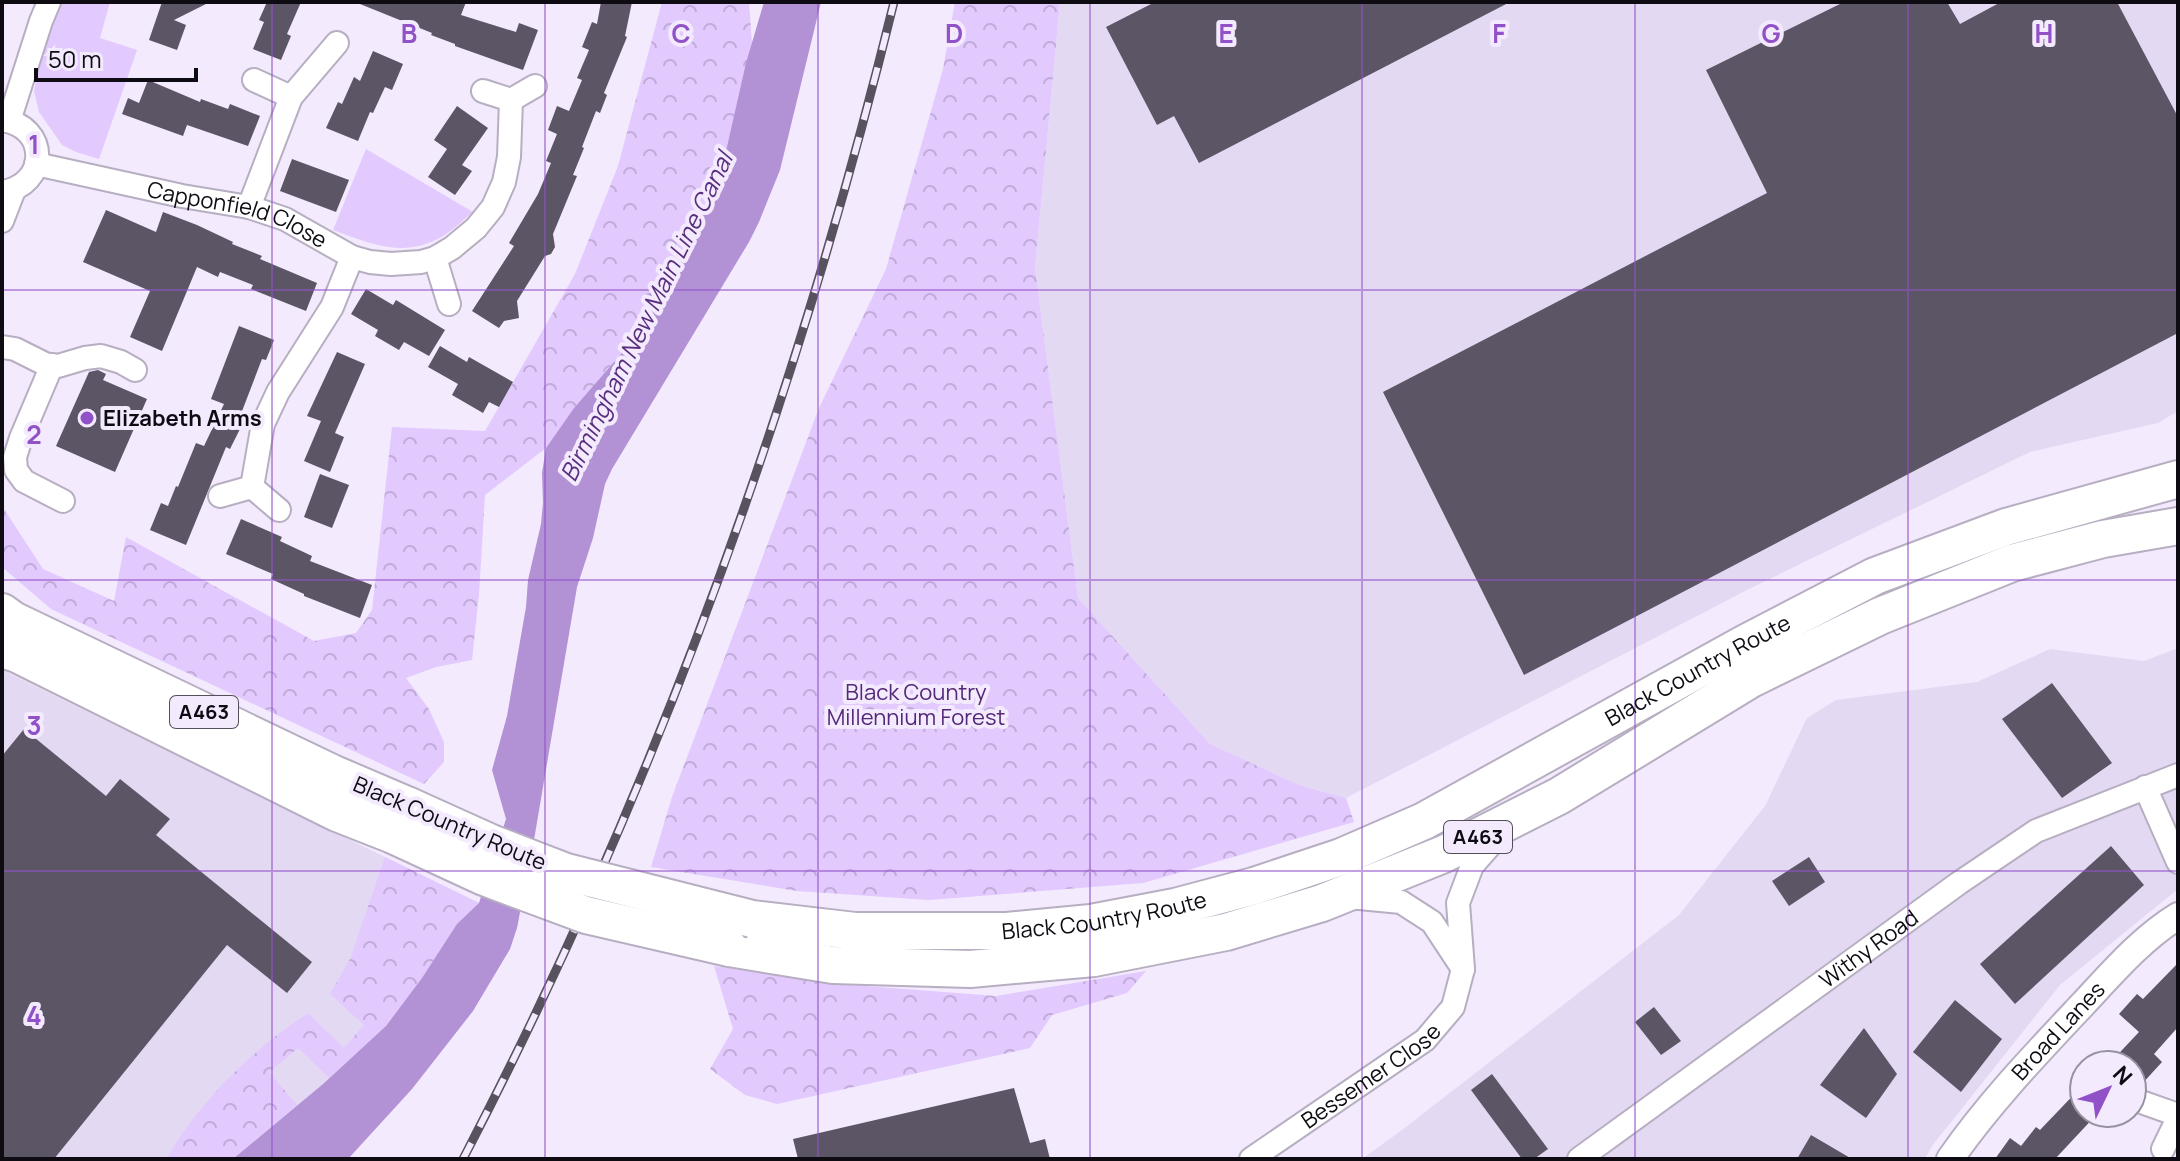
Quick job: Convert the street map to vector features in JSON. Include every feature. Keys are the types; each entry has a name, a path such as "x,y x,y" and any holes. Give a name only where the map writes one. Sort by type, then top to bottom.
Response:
{"highway":[{"name":"Black Country Route","path":"2,649 337,813 401,821 491,843 566,872 752,919 855,931 1007,931 1091,923 1175,907 1254,886 1341,857 1424,821 1744,644 1875,576 2006,527 2178,479"},
{"name":"Black Country Route","path":"2,612 320,768 484,877 586,915 729,948 833,965 970,969 1094,958 1226,932 1340,896 1444,854 1511,821 1559,796 1751,679 1880,616 2012,563 2103,539 2178,526"}],"street":[{"path":"2,221 8,191 26,182 36,164 37,149 29,133 17,123 6,120 49,2"},
{"path":"249,207 291,97 337,43"},
{"path":"254,80 291,97"},
{"path":"483,91 511,100 535,86"},
{"name":"Capponfield Close","path":"36,164 182,196 249,207 285,219 352,257 370,262 421,262 452,248 476,228 500,195 509,157 511,100"},
{"path":"252,487 263,424 278,392 332,307 352,257"},
{"path":"435,258 449,304"},
{"path":"2,347 15,349 52,365 101,356 135,370"},
{"path":"52,365 21,438 15,457 16,470 24,481 63,501"},
{"path":"220,496 252,487"},
{"path":"252,487 279,510"},
{"name":"Withy Road","path":"1579,1159 2036,831 2178,775"},
{"path":"2145,787 2178,862"},
{"name":"Bessemer Close","path":"1251,1159 1425,1040 1453,1007 1463,969 1458,903 1472,866 1511,821"},
{"path":"1340,896 1401,902 1432,922 1463,969"},
{"name":"Broad Lanes","path":"1950,1159 1987,1109 2026,1065 2138,948 2161,926 2178,916"},
{"path":"2148,1105 2178,1116 2163,1149"}],"shaded area":[{"path":"1060,2 2178,2 2178,411 2158,423 2030,452 1749,589 1346,798 1299,785 1210,744 1078,598 1035,268"},
{"path":"2178,648 2178,889 2060,985 1932,1146 1925,1159 1362,1159 1679,915 1765,806 1807,718 1836,700 1977,682 2050,649 2144,661"},
{"path":"2,670 479,903 386,1026 323,1084 233,1159 2,1159"}],"green space":[{"path":"61,2 110,2 100,38 137,50 99,159 62,145 39,112 34,91 44,44"},
{"path":"662,2 749,2 752,44 722,169 690,247 641,315 628,346 574,408 546,448 485,495 472,660 436,667 406,678 429,709 444,742 444,762 424,784 51,609 2,567 2,506 43,569 114,601 126,537 314,641 356,633 372,610 392,427 485,431 575,274 618,166"},
{"name":"Black Country Millennium Forest","path":"955,2 1060,2 1035,268 1078,598 1210,744 1299,785 1346,798 1354,822 1143,883 929,900 797,891 651,867 672,797 819,408 886,269 943,69"},
{"path":"366,149 473,212 443,236 415,247 388,247 333,230"},
{"path":"385,857 479,903 457,924 386,1026 329,1078 298,1048 269,1072 297,1105 233,1159 167,1159 190,1123 230,1077 260,1049 308,1013 344,1048 364,1025 330,994 350,959"},
{"path":"714,966 840,984 996,996 1146,971 1127,993 1052,1015 1030,1048 777,1104 745,1095 710,1069 733,1029"}],"water":[{"name":"Birmingham New Main Line Canal","path":"764,2 821,2 780,170 749,242 605,484 593,538 577,587 535,834 510,949 473,1011 412,1089 348,1159 233,1159 323,1084 386,1026 457,924 479,903 506,819 492,770 507,716 528,580 541,524 546,448 574,408 628,346 652,289 690,247 722,169 746,63"}],"building":[{"path":"162,2 210,2 174,20 186,25 177,50 149,40"},
{"path":"267,2 301,2 287,34 291,36 281,60 253,49 264,22 259,20"},
{"path":"355,2 466,2 461,15 516,32 519,23 538,30 523,70 455,46 432,33"},
{"path":"601,2 632,2 627,37 604,93 607,95 600,113 596,111 582,147 573,175 577,176 553,234 555,247 551,254 545,256 517,301 519,318 504,321 499,328 472,311 514,246 509,243 538,194 551,163 546,161 557,134 548,130 557,106 569,111 582,80 577,78 589,50 582,47 592,22 597,24"},
{"path":"1155,2 1510,2 1199,163 1174,116 1157,125 1106,27"},
{"path":"1844,2 1947,2 1960,24 2001,2 2117,2 2178,117 2178,333 1524,675 1383,392 1767,193 1706,70"},
{"path":"373,51 403,64 392,90 385,87 373,113 370,112 358,141 326,128 338,102 342,104 354,77 360,81"},
{"path":"148,80 200,102 201,99 228,109 230,104 260,116 248,146 187,125 183,136 122,114 128,98 139,103"},
{"path":"457,106 488,128 462,165 472,171 455,195 428,177 447,149 434,140"},
{"path":"292,159 349,180 336,212 280,191"},
{"path":"106,210 156,232 163,212 197,225 262,256 260,259 317,283 306,311 251,289 253,285 220,272 218,277 197,267 162,351 130,337 150,291 83,262"},
{"path":"366,289 393,305 396,300 445,330 429,356 404,342 399,350 375,336 378,330 351,314"},
{"path":"239,326 274,340 266,360 262,359 239,419 244,421 230,449 226,447 186,545 150,530 161,503 168,506 196,443 204,446 224,404 211,399"},
{"path":"440,346 467,362 469,357 513,382 499,407 489,402 483,413 452,395 458,384 428,367"},
{"path":"337,352 365,364 335,433 344,437 330,472 304,461 321,421 307,416"},
{"path":"98,370 106,374 103,380 147,399 115,472 56,446 89,372"},
{"path":"320,474 349,485 332,528 304,517"},
{"path":"241,519 282,537 280,541 312,556 310,561 372,585 360,618 304,596 271,579 273,574 226,554"},
{"path":"2052,683 2112,763 2062,798 2002,719"},
{"path":"24,729 106,796 120,779 170,819 156,835 312,962 287,993 227,945 54,1159 2,1159 2,756"},
{"path":"2111,846 2144,885 2015,1004 1980,964"},
{"path":"1809,857 1825,882 1789,906 1772,881"},
{"path":"2178,963 2178,1027 2154,1054 2162,1062 2148,1077 2148,1049 2123,1049 2139,1032 2119,1014 2137,994 2143,999"},
{"path":"1955,1000 2002,1039 1961,1092 1913,1052"},
{"path":"1654,1007 1681,1041 1661,1055 1635,1022"},
{"path":"1864,1028 1897,1074 1866,1118 1820,1085"},
{"path":"1492,1074 1548,1149 1534,1159 1522,1159 1471,1090"},
{"path":"1014,1088 1030,1143 1045,1139 1050,1159 798,1159 793,1139"},
{"path":"2068,1101 2068,1129 2083,1129 2055,1159 1995,1159 2010,1138 2021,1146 2036,1127 2040,1130"},
{"path":"1811,1135 1852,1159 1797,1159"}],"railway":[{"path":"463,1159 533,1020 597,879 658,737 713,594 765,448 812,301 894,2"}],"place":[{"name":"Elizabeth Arms","path":"87,418"}]}
